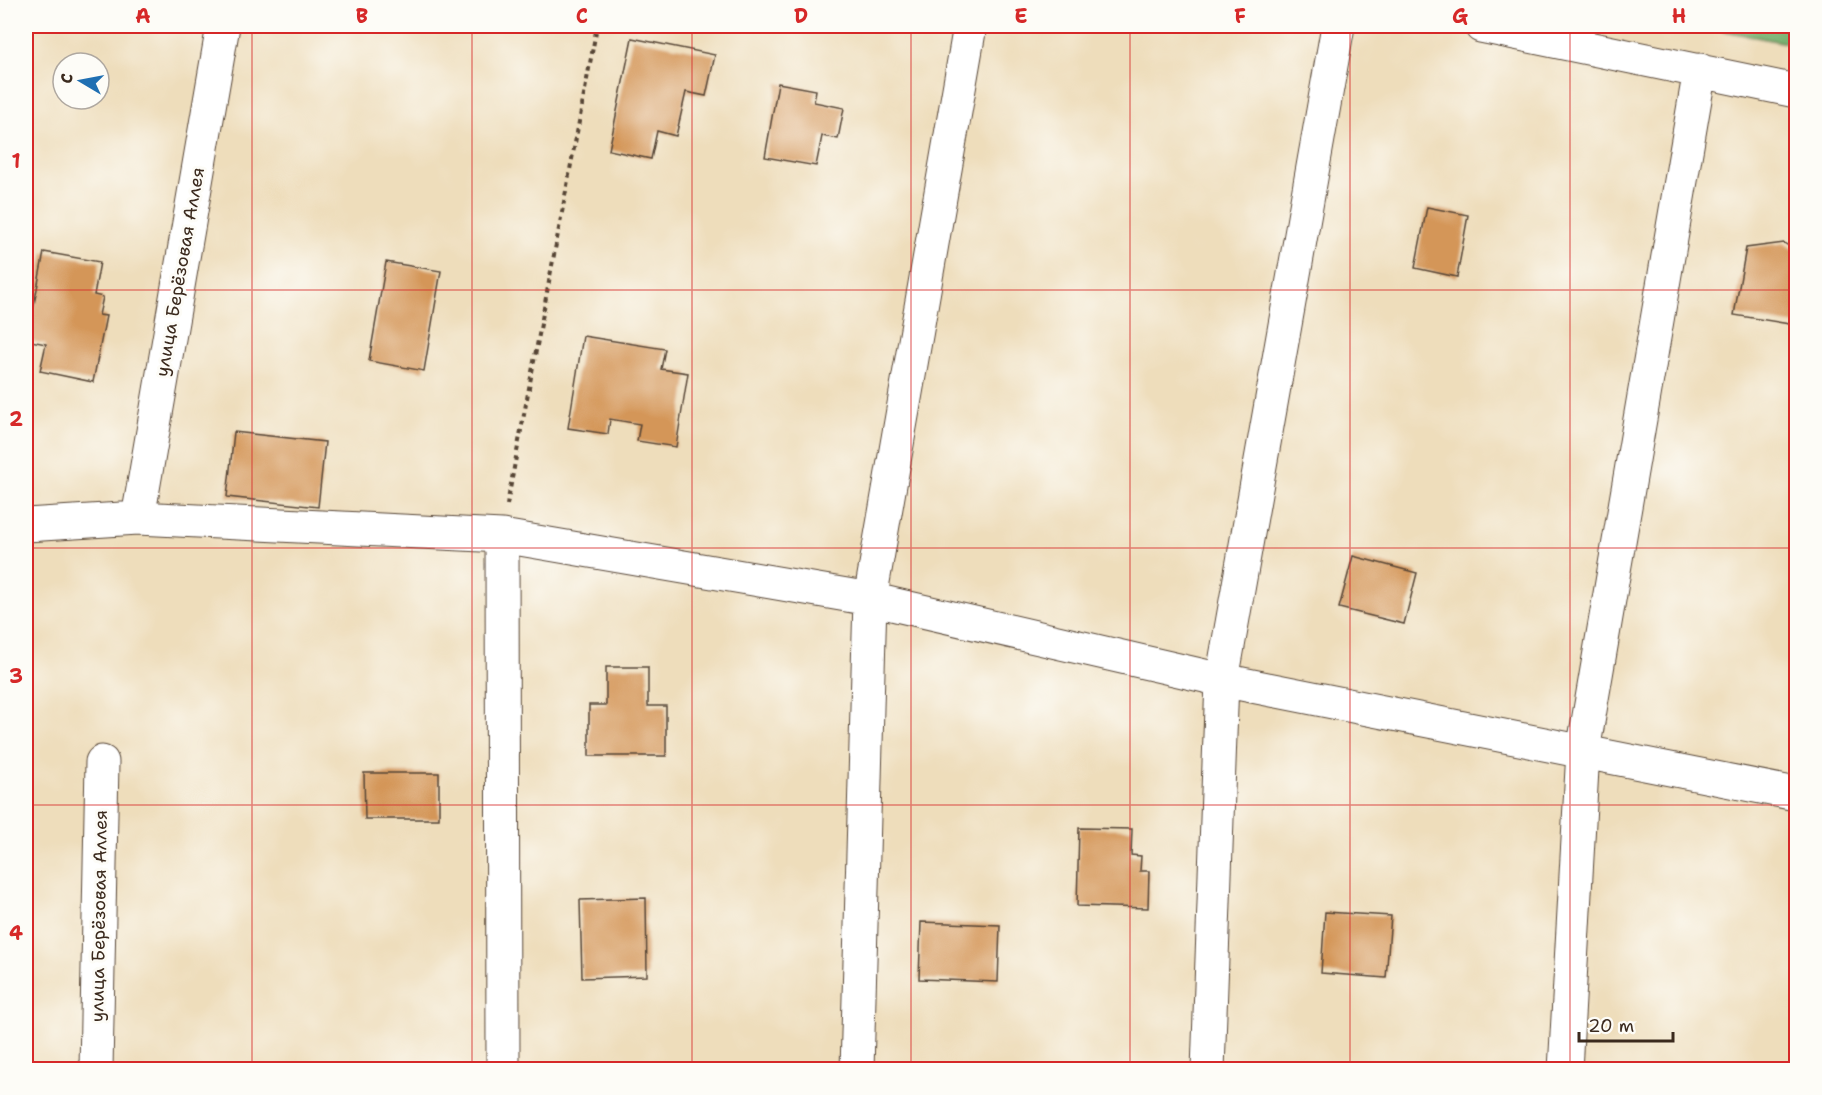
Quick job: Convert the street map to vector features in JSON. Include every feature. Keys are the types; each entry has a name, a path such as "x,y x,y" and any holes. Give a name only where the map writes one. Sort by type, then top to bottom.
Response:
{"street":[{"name":"улица Берёзовая Аллея","path":"138,518 223,26"},
{"path":"857,1070 870,599 970,26"},
{"path":"1208,1070 1222,680 1338,26"},
{"path":"1481,26 1797,91"},
{"path":"1565,1070 1583,752 1700,70"},
{"path":"26,525 138,518 502,536 870,599 1222,680 1797,794"},
{"path":"502,536 503,1070"},
{"name":"улица Берёзовая Аллея","path":"96,1070 102,762"}],"path":[{"path":"502,536 597,26"}],"green space":[{"path":"1700,26 1796,26 1796,45"}],"building":[{"path":"632,38 715,55 706,96 686,92 676,136 657,131 651,159 609,150"},
{"path":"778,83 816,90 814,102 844,108 838,139 822,136 816,166 765,157"},
{"path":"1427,207 1468,215 1457,277 1415,268"},
{"path":"1784,243 1796,251 1796,325 1734,315 1746,248"},
{"path":"44,252 100,262 94,295 103,297 99,315 106,316 93,382 40,371 46,344 26,340 26,309 33,310"},
{"path":"386,262 441,271 424,371 369,361"},
{"path":"583,336 665,349 661,369 688,373 676,447 637,441 640,424 610,419 608,434 568,428"},
{"path":"234,432 325,442 318,507 227,497"},
{"path":"1353,556 1417,573 1404,624 1339,608"},
{"path":"606,667 648,667 648,706 666,706 666,756 589,756 589,705 606,705"},
{"path":"364,773 439,773 439,819 365,819"},
{"path":"1079,828 1132,829 1131,855 1141,856 1140,871 1149,871 1148,908 1077,906"},
{"path":"646,898 647,976 582,978 580,900"},
{"path":"1325,912 1391,916 1386,978 1321,973"},
{"path":"921,922 1000,925 998,982 919,979"},
{"path":"901,1067 965,1067 965,1070 901,1070"}]}
